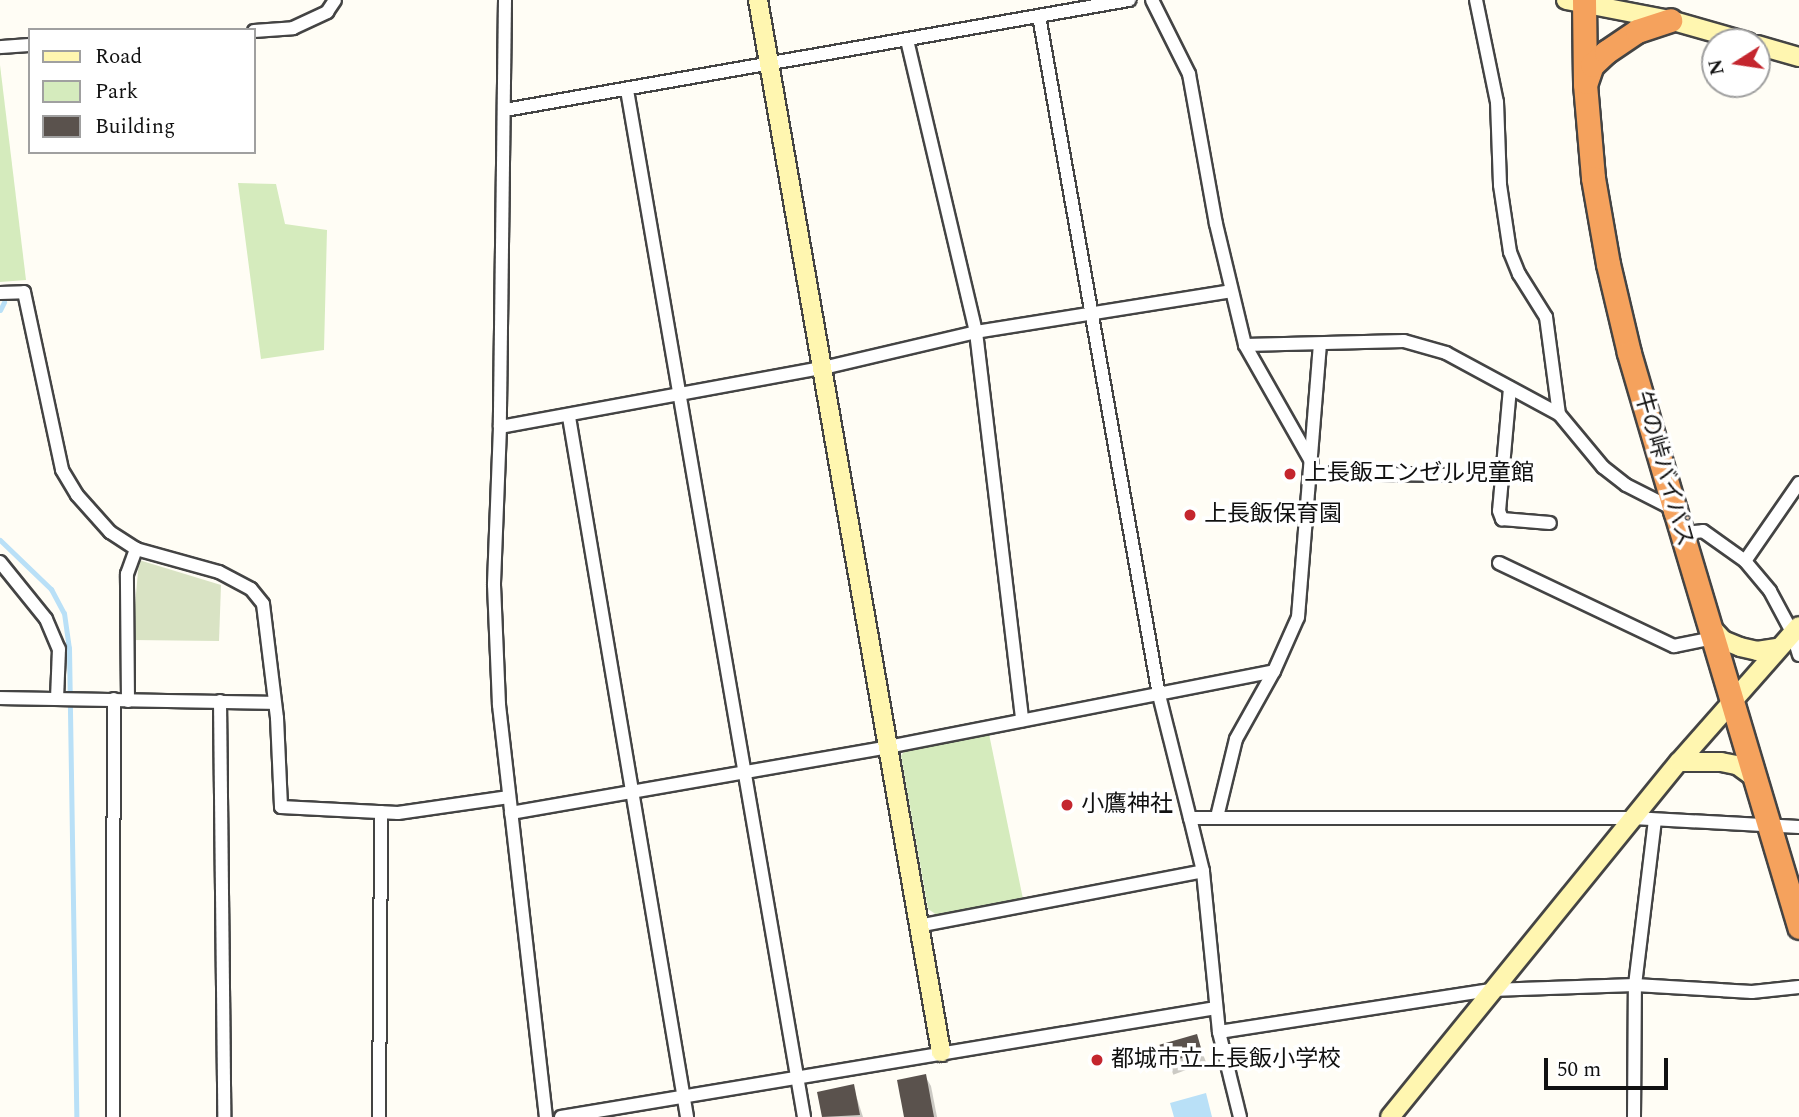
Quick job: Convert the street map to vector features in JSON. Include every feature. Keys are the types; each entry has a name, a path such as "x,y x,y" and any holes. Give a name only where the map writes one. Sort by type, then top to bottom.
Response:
{"highway":[{"name":"牛の峠バイパス","path":"1578,1 1593,178 1608,264 1629,353 1799,927"},
{"path":"1586,84 1592,65 1606,52 1637,31 1670,20"}],"street":[{"path":"256,31 293,28 327,12 335,0"},
{"path":"506,0 500,428 494,585 499,705 546,1117"},
{"path":"758,0 941,1052"},
{"path":"505,110 1129,0"},
{"path":"1152,0 1189,74 1231,291 1245,345 1312,468"},
{"path":"1476,0 1497,102 1500,185 1510,252 1519,274 1546,317 1559,414"},
{"path":"1578,1 1701,29"},
{"path":"1039,16 1159,695 1203,871 1219,1032 1240,1117"},
{"path":"906,40 976,332 1022,720"},
{"path":"0,47 28,45"},
{"path":"1771,49 1799,57"},
{"path":"627,90 804,1117"},
{"path":"500,428 822,368 976,332 1092,311 1231,291"},
{"path":"0,293 24,292 62,470 77,495 110,532 136,549 219,572 251,589 263,604 270,641 277,718 281,807 398,813 509,797"},
{"path":"1245,345 1320,345 1372,341 1423,345 1559,414 1604,467 1618,479 1675,510"},
{"path":"1217,817 1236,739 1273,671 1298,617 1320,345"},
{"path":"1510,387 1499,511 1502,519 1550,523"},
{"path":"569,416 687,1117"},
{"path":"1312,468 1450,475"},
{"path":"1745,561 1799,484"},
{"path":"1682,533 1703,531 1745,561 1796,629 1799,655"},
{"path":"128,701 127,574 136,549"},
{"path":"0,562 46,620 59,649 57,698"},
{"path":"1499,563 1674,646 1713,633 1723,640 1757,651 1777,648"},
{"path":"1390,1117 1679,762 1796,629"},
{"path":"511,813 888,747 1273,671"},
{"path":"0,698 274,703"},
{"path":"113,1117 114,699"},
{"path":"220,701 225,1117"},
{"path":"1679,762 1721,762 1737,765 1755,778"},
{"path":"379,1117 381,812"},
{"path":"1190,818 1633,818 1799,827"},
{"path":"1634,1117 1635,985 1655,820"},
{"path":"918,926 1203,871"},
{"path":"1219,1032 1491,990 1635,985 1752,992 1799,987"},
{"path":"561,1117 1216,1008"}],"green space":[{"path":"0,65 26,280 0,282"},
{"path":"238,183 276,184 285,224 327,230 324,350 261,359"},
{"path":"139,560 221,585 219,641 132,640"},
{"path":"989,734 1023,899 937,915 928,909 901,756 905,750"}],"water":[{"path":"1206,1093 1212,1117 1174,1117 1170,1103"}],"building":[{"path":"1197,1034 1202,1052 1165,1063 1160,1045"},
{"path":"926,1074 934,1117 904,1117 897,1080"},
{"path":"854,1084 860,1115 822,1117 817,1092"}],"waterway":[{"path":"0,310 4,302"},
{"path":"0,540 51,589 64,613 69,648 76,1117"}],"place":[{"name":"上長飯エンゼル児童館","path":"1290,474"},
{"name":"上長飯保育園","path":"1190,515"},
{"name":"小鷹神社","path":"1067,805"},
{"name":"都城市立上長飯小学校","path":"1097,1060"}]}
